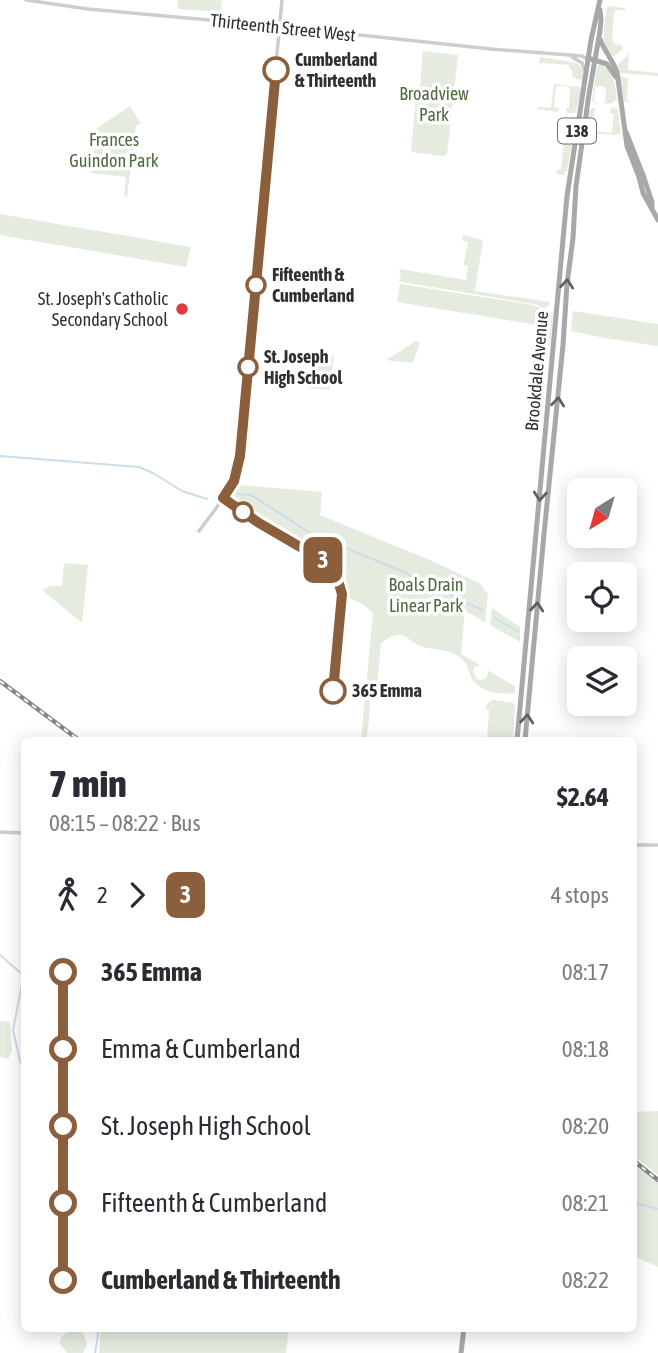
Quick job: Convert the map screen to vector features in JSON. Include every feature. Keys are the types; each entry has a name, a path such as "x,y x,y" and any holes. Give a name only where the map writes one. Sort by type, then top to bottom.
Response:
{"main road":[{"name":"Brookdale Avenue","path":"590,57 599,35 600,4"},
{"name":"Brookdale Avenue","path":"525,737 576,209 576,186 590,57 600,4"},
{"path":"599,35 613,62 624,127 658,220"},
{"path":"590,57 613,62"},
{"path":"590,57 607,64 617,78"},
{"name":"Brookdale Avenue","path":"517,737 568,185 588,78"},
{"path":"461,1353 464,1332"}],"street":[{"name":"Thirteenth Street West","path":"26,0 88,9 590,57"},
{"path":"199,531 232,487 238,469 282,0"},
{"path":"563,55 582,63 588,78"},
{"path":"0,832 21,833"},
{"path":"637,845 658,845"}],"green space":[{"path":"178,0 222,0 220,12 177,9"},
{"path":"609,6 625,8 614,12 612,40 623,46 614,56 607,49 604,38"},
{"name":"Broadview Park","path":"423,51 458,55 447,154 443,156 411,152"},
{"path":"629,51 628,70 658,73 658,76 620,73 621,77 628,78 627,101 631,101 628,103 623,98 618,65"},
{"path":"541,57 577,63 583,70 583,80 573,78 569,65 542,63 540,66"},
{"path":"600,64 605,66 613,78 617,99 612,103 602,104 605,103 606,88 602,86 595,87 594,102 598,104 595,104 592,101 597,67"},
{"path":"554,84 580,87 576,112 568,113 566,110 569,108 570,88 567,86 556,86 554,107 559,108 558,112 537,109 551,108"},
{"name":"Frances Guindon Park","path":"130,106 141,124 136,125 127,197 124,196 126,177 91,173 97,128"},
{"path":"613,107 618,110 621,133 615,135 588,133 589,111 595,108 594,131 612,133 614,114 610,111"},
{"path":"562,131 571,132 573,135 567,172 565,171 564,175 557,174 556,170 561,169 565,133"},
{"path":"0,214 191,247 186,267 0,235"},
{"path":"463,235 483,240 475,291 550,302 548,306 544,308 534,304 399,281 400,269 466,280 468,266 464,265 464,262 468,242 463,241"},
{"path":"400,284 546,309 553,314 550,345 548,347 549,327 397,302"},
{"path":"573,311 658,324 658,346 571,331"},
{"path":"416,341 420,343 413,363 386,360"},
{"path":"313,353 334,356 329,390 308,388"},
{"name":"Boals Drain Linear Park","path":"239,485 322,492 320,515 481,584 488,592 485,622 465,611 461,654 480,665 473,671 476,678 485,679 487,670 515,686 515,693 503,694 484,690 456,655 420,646 401,635 393,636 381,643 377,687 370,687 366,737 361,737 373,613 349,598 342,571 329,555 262,517 233,496"},
{"path":"64,563 88,565 82,623 42,590 51,586 62,586"},
{"path":"492,608 520,627 520,642 490,625"},
{"path":"492,700 515,705 513,737 487,737 487,704"},
{"path":"0,1021 10,1022 12,1051 8,1059 0,1057"},
{"path":"658,1111 658,1175 637,1158 637,1112"},
{"path":"637,1166 658,1183 658,1267 637,1257"},
{"path":"69,1332 82,1332 87,1344 83,1353 67,1353 59,1342"},
{"path":"101,1332 289,1332 286,1353 99,1353"}],"waterway":[{"path":"0,456 139,467 182,491 207,499"},
{"path":"238,494 251,495 310,533 406,573 482,610"},
{"path":"495,618 517,631"},
{"path":"0,955 21,973"},
{"path":"21,989 13,1030 21,1063"},
{"path":"637,1202 658,1209"},
{"path":"95,1353 98,1332"}],"railway":[{"path":"0,681 75,737"},
{"path":"637,1163 658,1180"}],"bus line":[{"name":"3","path":"276,70 240,456 232,487 223,498 259,523 326,562 335,573 342,594 333,691"}],"place":[{"name":"Cumberland & Thirteenth","path":"276,70"},
{"name":"Fifteenth & Cumberland","path":"256,285"},
{"name":"St. Joseph's Catholic Secondary School","path":"182,309"},
{"name":"St. Joseph High School","path":"248,367"},
{"name":"365 Emma","path":"333,691"}]}
